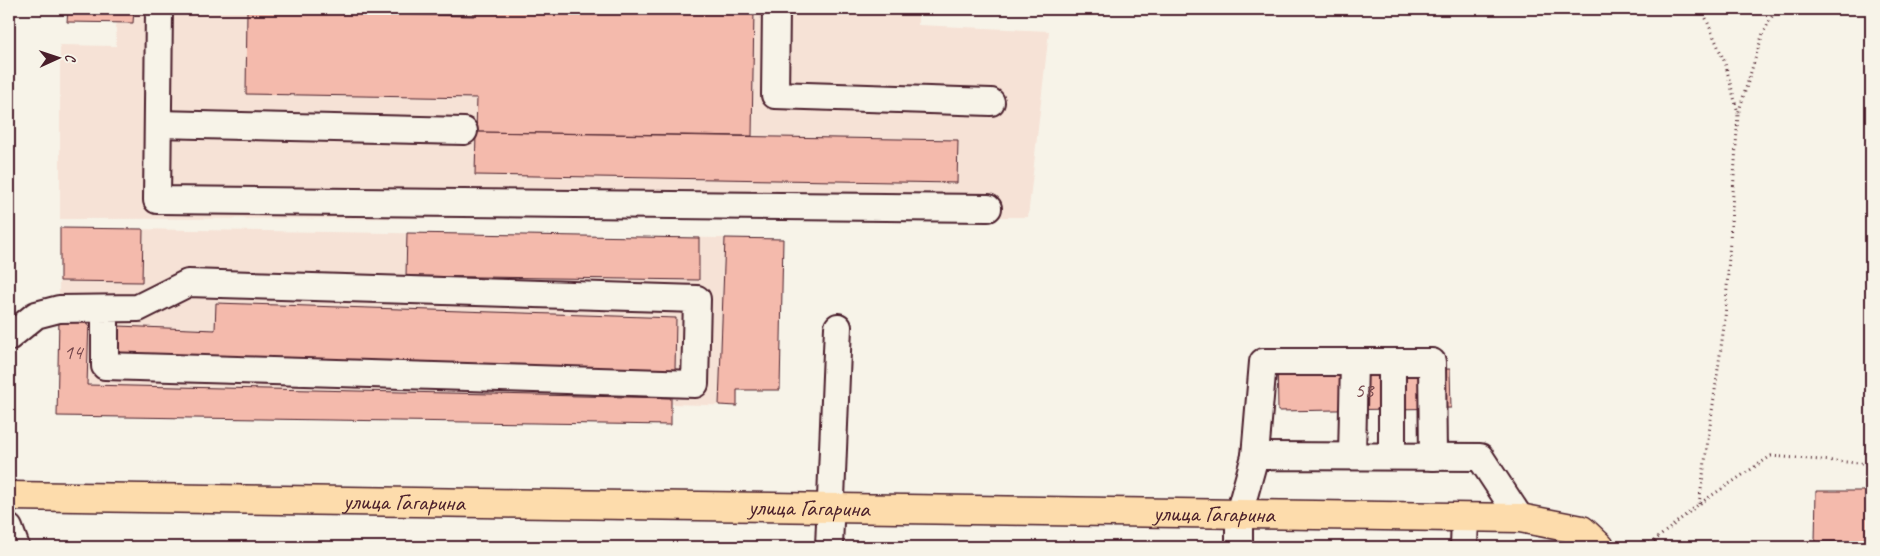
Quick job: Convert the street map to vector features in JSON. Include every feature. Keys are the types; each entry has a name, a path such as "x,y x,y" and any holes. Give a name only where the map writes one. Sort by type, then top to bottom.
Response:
{"main road":[{"name":"улица Гагарина","path":"9,496 1520,518 1582,530 1600,547"}],"lane":[{"path":"159,9 157,200 988,208"},
{"path":"776,9 775,95 991,102"},
{"path":"158,124 464,131"},
{"path":"9,337 36,315 59,309 138,308 188,283 697,299 695,384 105,366 105,309"},
{"path":"828,547 838,327"},
{"path":"1239,547 1239,514 1255,456 1263,362 1432,362 1433,456"},
{"path":"1352,456 1354,362"},
{"path":"1392,362 1392,456"},
{"path":"1255,456 1480,457 1520,518"},
{"path":"1464,547 1465,517"},
{"path":"9,528 16,547"}],"path":[{"path":"1702,9 1725,63 1738,114"},
{"path":"1699,504 1724,319 1738,114 1763,33 1776,9"},
{"path":"1640,547 1654,541 1699,504 1771,456 1871,464"}],"shaded area":[{"path":"116,9 918,9 918,25 1049,31 1028,217 60,219 60,45 116,46"},
{"path":"60,228 783,239 780,390 738,390 737,406 671,404 671,425 57,416"}],"building":[{"path":"68,9 134,9 133,23 67,22"},
{"path":"474,9 754,9 752,136 476,132 477,98 246,94 247,11 474,16"},
{"path":"476,132 958,140 957,183 475,175"},
{"path":"60,228 143,229 142,282 60,281"},
{"path":"407,233 699,238 699,280 406,276"},
{"path":"725,238 783,239 780,390 737,390 737,406 719,405"},
{"path":"216,303 676,318 675,371 117,353 118,326 215,330"},
{"path":"59,318 89,319 87,385 671,398 671,425 57,416"},
{"path":"1277,355 1320,372 1450,369 1451,408 1278,411"},
{"path":"1816,491 1871,491 1871,541 1815,542"}]}
